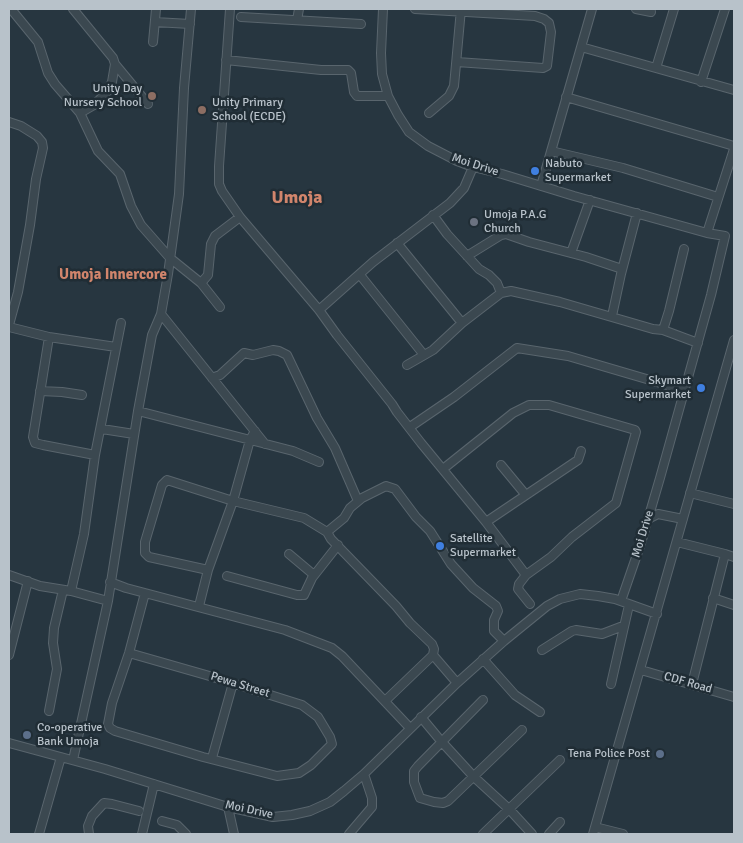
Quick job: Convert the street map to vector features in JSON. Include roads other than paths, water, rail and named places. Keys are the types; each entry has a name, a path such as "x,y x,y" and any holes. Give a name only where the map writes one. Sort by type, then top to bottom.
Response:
{"street":[{"path":"11,9 38,42 48,74 80,113 98,151 120,174 131,206 141,225 170,258 202,283 220,307"},
{"path":"73,9 148,104"},
{"path":"153,42 156,9"},
{"path":"73,760 108,601 138,411 152,334 161,314 170,258 179,194 191,9"},
{"path":"230,9 219,184 240,217 319,310 526,575"},
{"path":"297,20 299,9"},
{"name":"Moi Drive","path":"9,743 73,760 228,807 273,817 310,811 330,802 364,774 457,683 547,606 560,598 571,595 586,594 621,601 648,519 726,236 707,233 473,167 428,146 409,132 388,96 382,74 383,9"},
{"path":"415,9 460,10 535,16 548,21 551,32 546,66 543,68 457,62"},
{"path":"541,186 592,9"},
{"path":"636,9 651,12"},
{"path":"656,68 674,9"},
{"path":"701,82 725,9"},
{"path":"429,113 449,96 454,86 460,10"},
{"path":"241,16 361,24"},
{"path":"155,22 190,24"},
{"path":"580,47 734,90"},
{"path":"226,60 321,70 348,70 351,73 354,92 357,96 388,96"},
{"path":"80,113 94,105 107,92 112,82 116,64"},
{"path":"566,97 734,148 707,233"},
{"path":"9,122 37,136 42,142 43,148 36,178 18,292 9,326 49,337 116,347"},
{"path":"551,151 631,170 718,197"},
{"path":"319,310 397,243 458,195 464,188 473,167"},
{"path":"571,252 590,200"},
{"path":"612,316 637,213"},
{"path":"434,215 479,269 497,283 501,293"},
{"path":"202,283 208,275 211,244 215,236 240,217"},
{"path":"467,256 501,235 506,234 529,242 571,252 622,269"},
{"path":"726,236 734,238"},
{"path":"397,243 462,323"},
{"path":"663,330 684,250"},
{"path":"360,275 424,355"},
{"path":"407,365 434,350 462,323 501,293 511,291 612,316 653,329 663,330 698,343"},
{"path":"161,314 265,444"},
{"path":"50,712 57,669 53,643 54,628 84,534 95,456 102,429 121,323"},
{"path":"49,337 32,433 35,442 95,456"},
{"path":"623,834 594,831 734,340"},
{"path":"410,427 454,397 517,348 568,356 684,390"},
{"path":"212,378 220,375 244,353 253,355 279,350 287,355 317,418 335,448 358,501"},
{"path":"40,391 82,395"},
{"path":"443,469 513,413 529,405 549,405 635,430 616,503 526,575 519,584 518,589 530,604"},
{"path":"138,411 301,454 319,462"},
{"path":"102,429 134,434"},
{"path":"199,606 208,570 233,501 250,440 255,431"},
{"path":"486,522 578,460 581,451"},
{"path":"501,464 525,494"},
{"path":"208,570 149,557 144,553 145,542 162,485 167,480 233,501 304,518 327,532 410,623 432,644 434,649 433,655 385,701"},
{"path":"327,532 344,518 350,508 358,501 386,486 395,489 416,517 430,530 451,564 472,588 496,606 498,611 494,620 494,631 504,641"},
{"path":"690,493 734,504"},
{"path":"648,519 658,514 683,519"},
{"path":"677,542 734,557"},
{"path":"227,576 300,596 304,595 314,575 338,546"},
{"path":"289,554 314,575"},
{"path":"692,684 724,554"},
{"path":"9,574 40,586 67,590 108,601"},
{"path":"9,655 28,581"},
{"path":"110,582 126,588 285,630 332,648 342,656 410,728"},
{"path":"145,593 129,653 112,703 108,724 110,728 212,758 233,683"},
{"path":"713,598 734,605"},
{"path":"621,601 657,614"},
{"path":"610,684 623,626 630,605"},
{"path":"542,650 572,631 602,634 623,626"},
{"name":"Pewa Street","path":"129,653 302,705 318,716 332,744 311,765 299,773 278,776 212,758"},
{"path":"433,655 457,683"},
{"path":"483,660 514,695 540,712"},
{"name":"CDF Road","path":"641,670 734,697"},
{"path":"483,700 441,741 414,772 414,782 420,798 434,802 448,802 522,730"},
{"path":"421,717 474,776 532,834"},
{"path":"39,834 61,757"},
{"path":"483,834 560,760"},
{"path":"349,834 372,807 372,798 364,774"},
{"path":"142,834 154,784"},
{"path":"89,834 88,826 92,816 104,803 139,811"},
{"path":"228,807 234,834"},
{"path":"162,821 177,826 186,834"},
{"path":"549,834 560,822"}],"place":[{"name":"Unity Day Nursery School","path":"152,96"},
{"name":"Unity Primary School (ECDE)","path":"202,110"},
{"name":"Nabuto Supermarket","path":"535,171"},
{"name":"Umoja P.A.G Church","path":"474,222"},
{"name":"Skymart Supermarket","path":"701,388"},
{"name":"Satellite Supermarket","path":"440,546"},
{"name":"Co-operative Bank Umoja","path":"27,735"},
{"name":"Tena Police Post","path":"660,754"}],"district":[{"name":"Umoja","path":"297,198"},
{"name":"Umoja Innercore","path":"113,275"}]}
